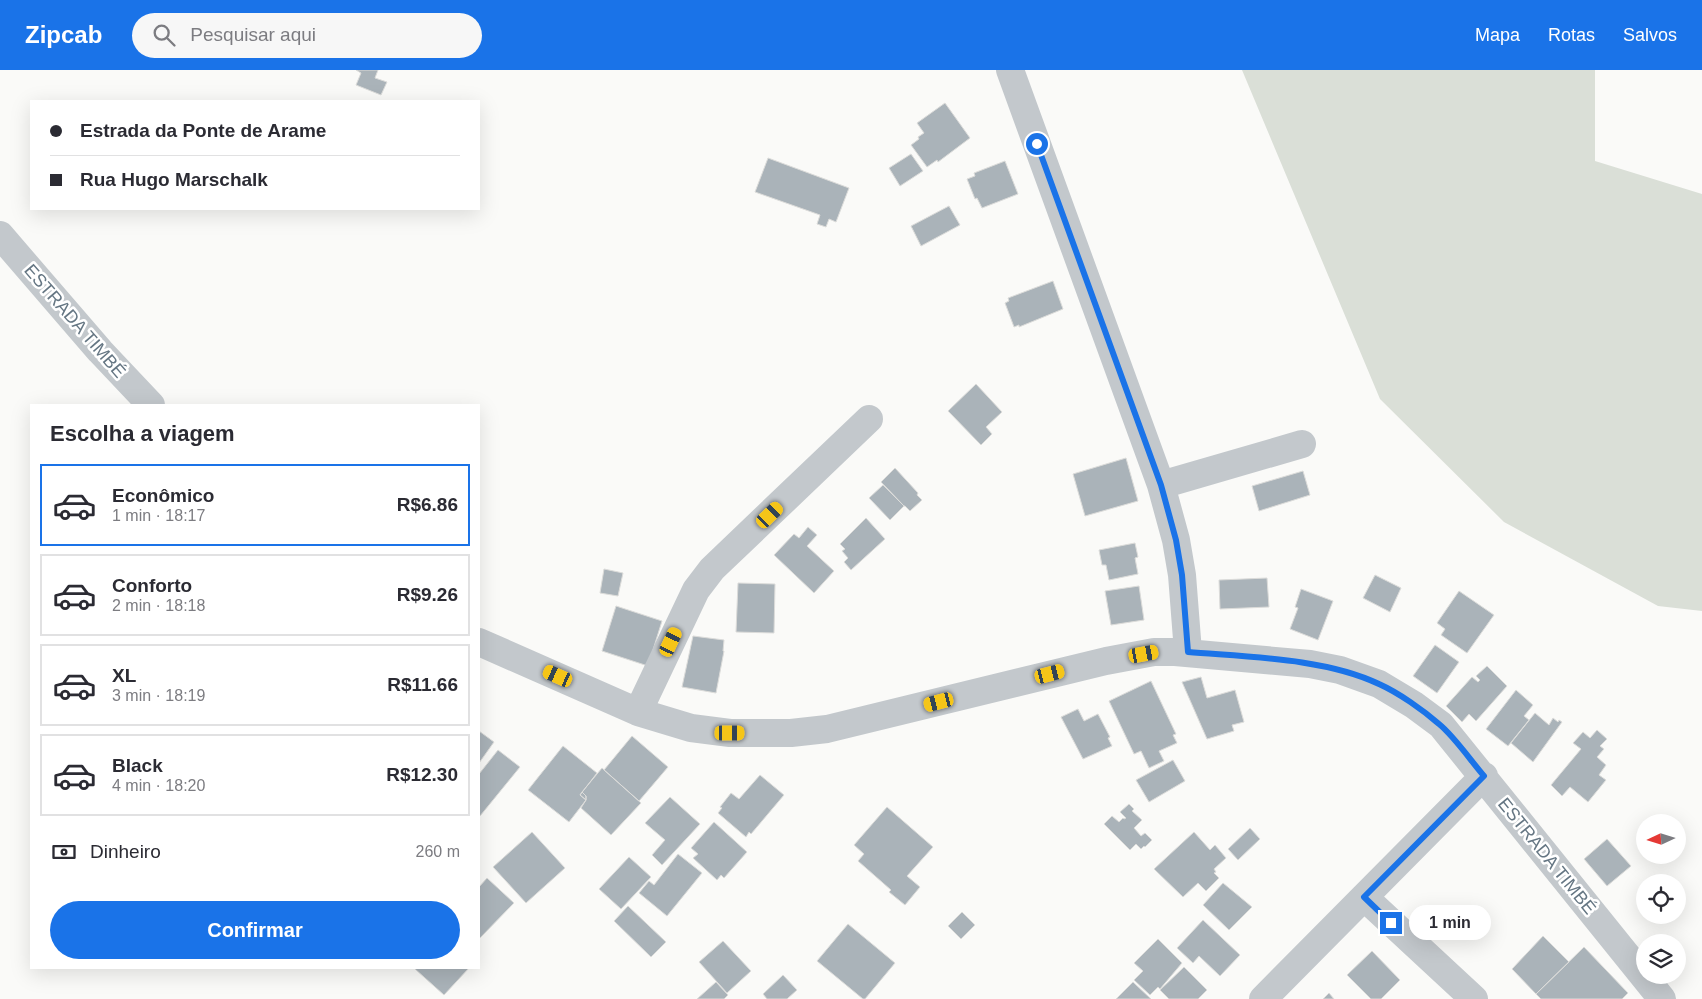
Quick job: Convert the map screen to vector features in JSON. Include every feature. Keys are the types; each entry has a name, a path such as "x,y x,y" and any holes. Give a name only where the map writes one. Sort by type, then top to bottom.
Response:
{"street":[{"path":"1010,70 1161,485 1176,540 1182,575 1188,652"},
{"name":"ESTRADA TIMBÉ","path":"0,235 100,351 150,404"},
{"path":"638,712 696,590 712,569 869,419"},
{"path":"1161,485 1302,444"},
{"name":"ESTRADA TIMBÉ","path":"480,642 638,712 692,728 730,733 791,733 827,729 1106,661 1154,652 1188,652 1310,664 1340,670 1379,684 1441,725 1662,999"},
{"path":"1263,999 1484,776"},
{"path":"1364,897 1474,999"}],"shaded area":[{"path":"1242,70 1595,70 1595,161 1702,194 1702,611 1658,606 1504,522 1380,399"}],"building":[{"path":"356,70 378,70 375,78 387,82 381,95 356,85 361,73"},
{"path":"945,103 970,138 938,162 937,160 927,167 911,145 924,133 917,123"},
{"path":"911,154 923,171 900,186 889,168"},
{"path":"768,158 849,188 836,222 829,219 826,227 817,224 820,215 755,192"},
{"path":"1005,161 1018,194 982,208 977,198 975,199 967,179 975,176 974,173"},
{"path":"949,206 960,225 921,246 911,226"},
{"path":"1053,281 1063,309 1019,327 1019,325 1014,327 1005,303 1009,301 1008,298"},
{"path":"976,384 1002,412 986,427 992,434 981,445 948,411"},
{"path":"1126,458 1138,501 1085,516 1073,474"},
{"path":"895,468 922,500 910,511 881,482"},
{"path":"1303,471 1310,495 1259,511 1252,486"},
{"path":"883,485 904,506 890,520 869,498"},
{"path":"866,518 885,539 851,570 844,562 848,558 842,551 845,549 840,544"},
{"path":"808,527 817,535 807,546 834,571 814,593 774,555 794,534 799,538"},
{"path":"1135,543 1138,557 1135,558 1138,574 1109,580 1106,565 1102,565 1099,550"},
{"path":"604,569 623,573 618,596 600,593"},
{"path":"1375,575 1401,588 1390,612 1363,598"},
{"path":"1267,578 1269,607 1220,609 1219,580"},
{"path":"738,583 775,584 774,633 736,632"},
{"path":"1139,586 1144,620 1111,625 1105,591"},
{"path":"1301,589 1333,601 1318,640 1290,629 1298,608 1295,607"},
{"path":"1459,591 1494,615 1467,653 1441,635 1445,629 1437,623"},
{"path":"616,606 662,621 648,666 602,651"},
{"path":"693,636 724,640 724,651 716,693 682,687"},
{"path":"1435,645 1459,662 1437,693 1413,676"},
{"path":"1487,666 1507,686 1476,721 1469,714 1462,722 1446,706 1472,677 1478,682 1480,680 1476,676"},
{"path":"1201,677 1207,698 1235,690 1244,722 1232,725 1234,731 1207,739 1182,682"},
{"path":"1151,681 1176,734 1173,735 1177,743 1159,751 1164,761 1149,768 1141,751 1134,754 1109,701"},
{"path":"1516,690 1533,705 1524,716 1529,720 1508,746 1486,729"},
{"path":"1078,709 1084,721 1098,714 1110,737 1108,738 1112,746 1083,759 1061,717"},
{"path":"1535,713 1549,725 1553,718 1558,722 1559,720 1562,722 1533,762 1511,743"},
{"path":"1597,730 1607,739 1600,746 1604,749 1597,757 1606,765 1599,775 1606,780 1588,802 1570,787 1562,796 1551,785 1581,749 1573,743 1583,732 1590,738"},
{"path":"480,732 494,742 480,762"},
{"path":"632,736 668,767 639,801 604,770"},
{"path":"563,746 597,773 580,795 586,800 569,822 528,790"},
{"path":"498,750 520,767 480,816 480,773"},
{"path":"1173,760 1185,781 1149,802 1136,780"},
{"path":"602,768 641,803 611,835 581,808 586,800 586,796 582,792"},
{"path":"760,775 784,795 751,834 749,832 746,837 718,813 722,808 720,807 731,793 739,799"},
{"path":"582,792 586,796 586,800 580,795"},
{"path":"670,797 700,824 662,865 652,855 665,840 645,823"},
{"path":"1129,804 1134,809 1132,811 1142,820 1134,828 1141,836 1145,833 1152,840 1141,849 1136,844 1130,850 1104,824 1112,816 1119,822 1126,818 1120,812"},
{"path":"887,807 933,847 907,876 920,887 905,905 858,861 864,854 854,845"},
{"path":"714,822 747,852 724,878 721,875 717,880 693,858 698,854 691,848"},
{"path":"1250,828 1260,839 1238,860 1228,849"},
{"path":"532,832 565,868 526,903 493,867"},
{"path":"1194,832 1210,850 1215,845 1226,858 1214,869 1216,872 1214,873 1219,878 1206,891 1198,883 1183,897 1154,869"},
{"path":"1607,839 1631,866 1607,886 1584,859"},
{"path":"678,854 702,873 667,916 639,893 649,881 654,885"},
{"path":"629,857 651,877 621,909 599,889"},
{"path":"487,878 514,903 480,938 480,886"},
{"path":"1223,883 1252,907 1229,930 1203,905"},
{"path":"628,906 666,942 651,957 614,921"},
{"path":"962,912 975,925 961,939 948,926"},
{"path":"1203,920 1240,955 1220,976 1199,956 1193,963 1177,948"},
{"path":"848,924 895,963 865,999 817,961"},
{"path":"1543,936 1569,962 1536,994 1512,969"},
{"path":"1158,939 1182,963 1160,989 1158,987 1150,995 1134,980 1143,971 1134,963"},
{"path":"723,941 751,971 727,993 699,962"},
{"path":"1584,947 1628,993 1622,999 1541,999 1536,994"},
{"path":"1372,951 1400,980 1381,999 1371,999 1347,975"},
{"path":"1184,967 1207,990 1198,999 1169,999 1160,990"},
{"path":"415,969 468,969 444,995"},
{"path":"783,975 797,990 787,999 767,999 763,994"},
{"path":"716,982 728,995 724,999 697,999"},
{"path":"1133,982 1151,999 1116,999"},
{"path":"1329,993 1334,999 1323,999"}],"route":[{"path":"1037,144 1169,511 1182,575 1188,652 1310,664 1340,670 1379,684 1441,725 1484,776 1364,897 1391,923"}]}
